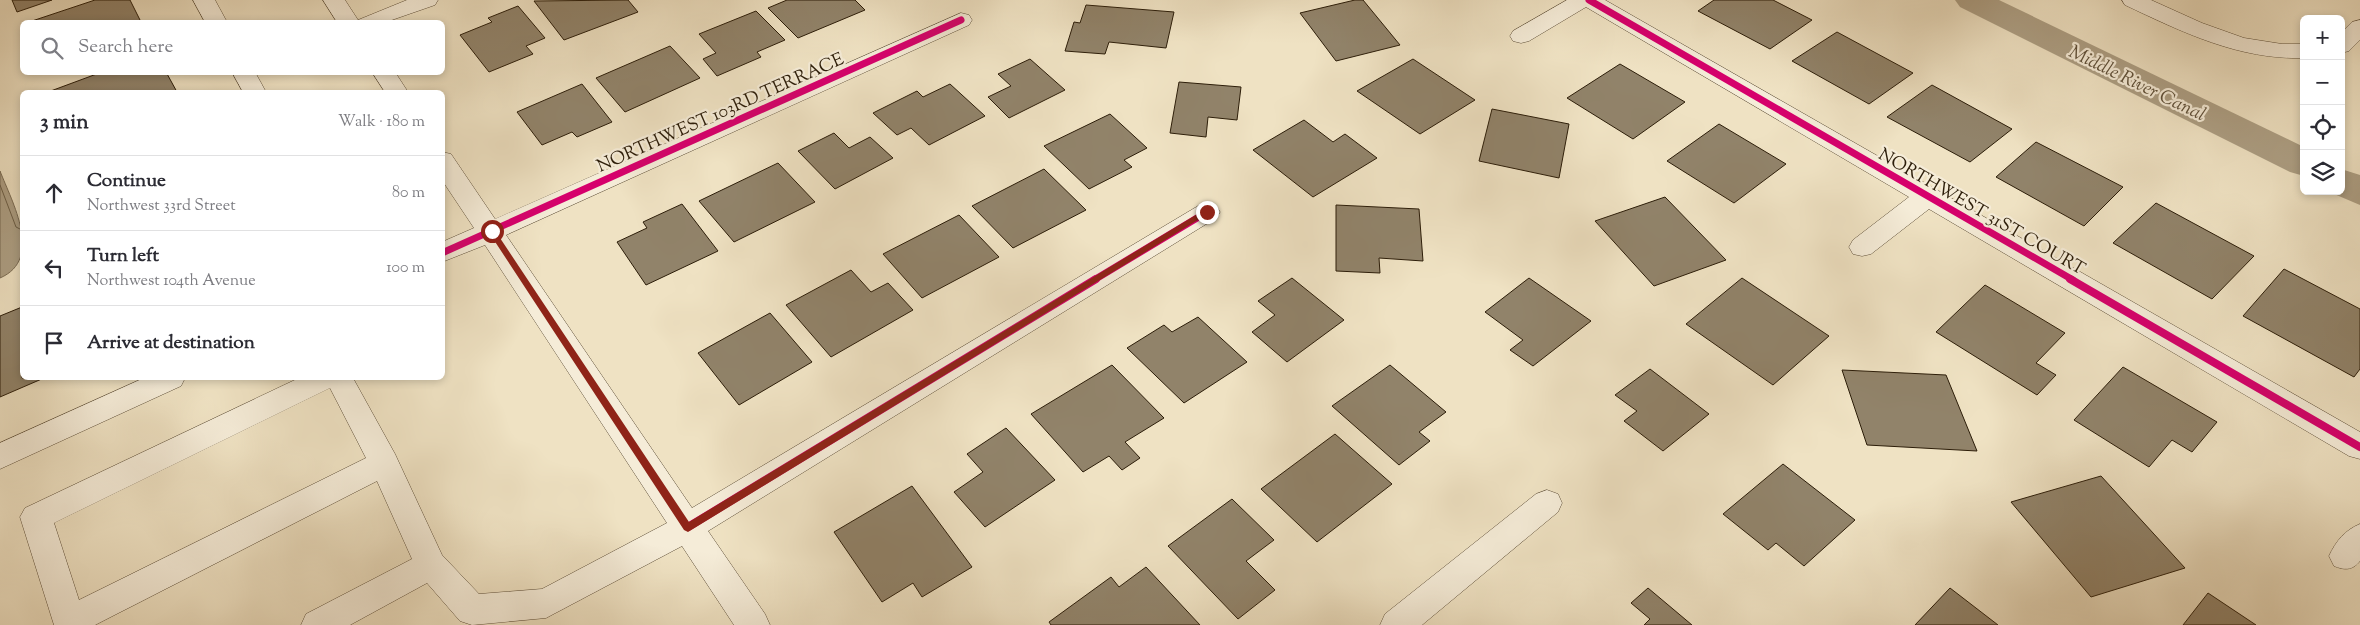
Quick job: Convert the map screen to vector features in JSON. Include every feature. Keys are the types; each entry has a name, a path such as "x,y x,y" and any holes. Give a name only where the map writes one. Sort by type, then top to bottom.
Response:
{"street":[{"path":"204,0 215,20"},
{"path":"334,0 347,20"},
{"path":"372,20 427,0"},
{"path":"1521,36 1583,0"},
{"name":"NORTHWEST 31ST COURT","path":"1589,0 2360,447"},
{"path":"2133,0 2208,35 2293,52"},
{"name":"NORTHWEST 103RD TERRACE","path":"445,252 961,20"},
{"path":"2345,42 2360,27"},
{"path":"245,75 253,90"},
{"path":"384,75 395,90"},
{"path":"445,164 492,231 754,625"},
{"path":"1862,247 1928,196"},
{"path":"339,380 384,463 431,565 472,610 546,603 688,528 1207,212"},
{"path":"0,457 167,380"},
{"path":"321,380 36,517 70,623 384,463"},
{"path":"1397,625 1547,503"},
{"path":"318,625 431,565"}],"water":[{"path":"0,171 20,225 20,258 13,269 0,278"}],"building":[{"path":"12,0 52,0 17,12"},
{"path":"95,0 130,0 140,20 35,20"},
{"path":"628,0 638,12 564,40 534,1"},
{"path":"787,0 855,0 865,10 798,38 768,8"},
{"path":"1355,0 1363,0 1400,45 1336,61 1300,13"},
{"path":"1714,0 1773,0 1812,20 1770,49 1698,11"},
{"path":"1086,5 1174,12 1166,48 1109,42 1105,54 1065,51 1074,22 1080,23"},
{"path":"518,6 545,38 526,46 533,54 489,72 460,35 492,22 488,18"},
{"path":"756,11 785,40 757,52 761,57 717,76 703,59 716,53 699,34"},
{"path":"1837,32 1913,73 1869,104 1792,61"},
{"path":"670,46 700,78 625,112 596,78"},
{"path":"1030,59 1065,90 1009,118 988,97 1011,86 998,74"},
{"path":"1413,59 1475,100 1420,134 1357,91"},
{"path":"1620,64 1685,102 1633,139 1567,98"},
{"path":"94,75 168,75 176,90 53,90"},
{"path":"1179,82 1241,87 1237,120 1208,117 1206,137 1170,133"},
{"path":"582,84 612,122 577,137 572,132 542,145 517,112"},
{"path":"950,84 985,116 929,145 911,128 897,135 873,113 917,91 923,97"},
{"path":"1932,85 2012,129 1970,162 1887,117"},
{"path":"1492,109 1569,124 1559,178 1479,161"},
{"path":"1110,114 1147,148 1124,160 1132,167 1089,189 1044,146"},
{"path":"1304,120 1333,142 1345,134 1377,158 1313,197 1253,150"},
{"path":"1719,124 1786,164 1734,203 1667,161"},
{"path":"834,133 849,148 870,137 893,158 835,189 798,151"},
{"path":"2036,142 2123,187 2084,226 1996,177"},
{"path":"778,163 815,202 734,242 699,201"},
{"path":"1044,169 1086,210 1013,248 972,206"},
{"path":"1665,197 1726,260 1654,286 1595,221"},
{"path":"2156,203 2254,256 2212,299 2113,243"},
{"path":"682,204 718,251 646,285 617,242 647,228 643,222"},
{"path":"1336,205 1419,209 1423,261 1379,258 1380,273 1336,271"},
{"path":"959,215 999,257 922,298 883,254"},
{"path":"2284,269 2360,309 2360,369 2354,377 2243,316"},
{"path":"851,270 871,292 888,283 913,310 831,357 786,305"},
{"path":"1292,278 1344,320 1287,362 1252,332 1275,315 1258,301"},
{"path":"1529,278 1591,321 1533,366 1510,350 1523,340 1485,312"},
{"path":"1742,278 1829,336 1773,385 1686,324"},
{"path":"1985,285 2065,333 2036,363 2056,375 2037,395 1936,332"},
{"path":"20,308 20,380 39,380 0,397 0,316"},
{"path":"770,313 812,362 739,405 698,353"},
{"path":"1198,317 1247,362 1184,403 1127,348 1164,325 1172,332"},
{"path":"1112,365 1164,418 1125,442 1140,458 1122,470 1109,456 1083,472 1031,414"},
{"path":"1390,365 1446,412 1419,432 1430,441 1399,465 1332,406"},
{"path":"2123,367 2217,422 2192,452 2172,440 2149,467 2074,420"},
{"path":"1650,369 1709,414 1663,451 1624,421 1637,411 1615,395"},
{"path":"1842,370 1946,375 1977,451 1867,445"},
{"path":"1006,428 1055,480 985,527 954,492 983,472 967,454"},
{"path":"1335,434 1392,484 1317,542 1261,489"},
{"path":"1783,464 1855,520 1804,566 1776,543 1768,550 1723,514"},
{"path":"2101,476 2185,568 2091,597 2011,502"},
{"path":"912,486 972,567 922,597 913,583 882,602 834,532"},
{"path":"1232,499 1274,540 1246,561 1275,590 1238,619 1168,546"},
{"path":"1146,567 1200,625 1051,625 1049,622 1111,577 1119,587"},
{"path":"1648,588 1692,625 1644,625 1650,619 1631,603"},
{"path":"1950,588 1998,625 1915,625"},
{"path":"2208,593 2256,625 2183,625"}],"waterway":[{"name":"Middle River Canal","path":"1972,0 2300,161"},
{"name":"Middle River Canal","path":"2345,184 2360,191"}],"cycle path":[{"path":"1589,0 2360,447"},
{"path":"445,252 961,20"},
{"path":"688,527 1207,212"}],"route":[{"path":"492,231 688,528 1207,212"}]}
